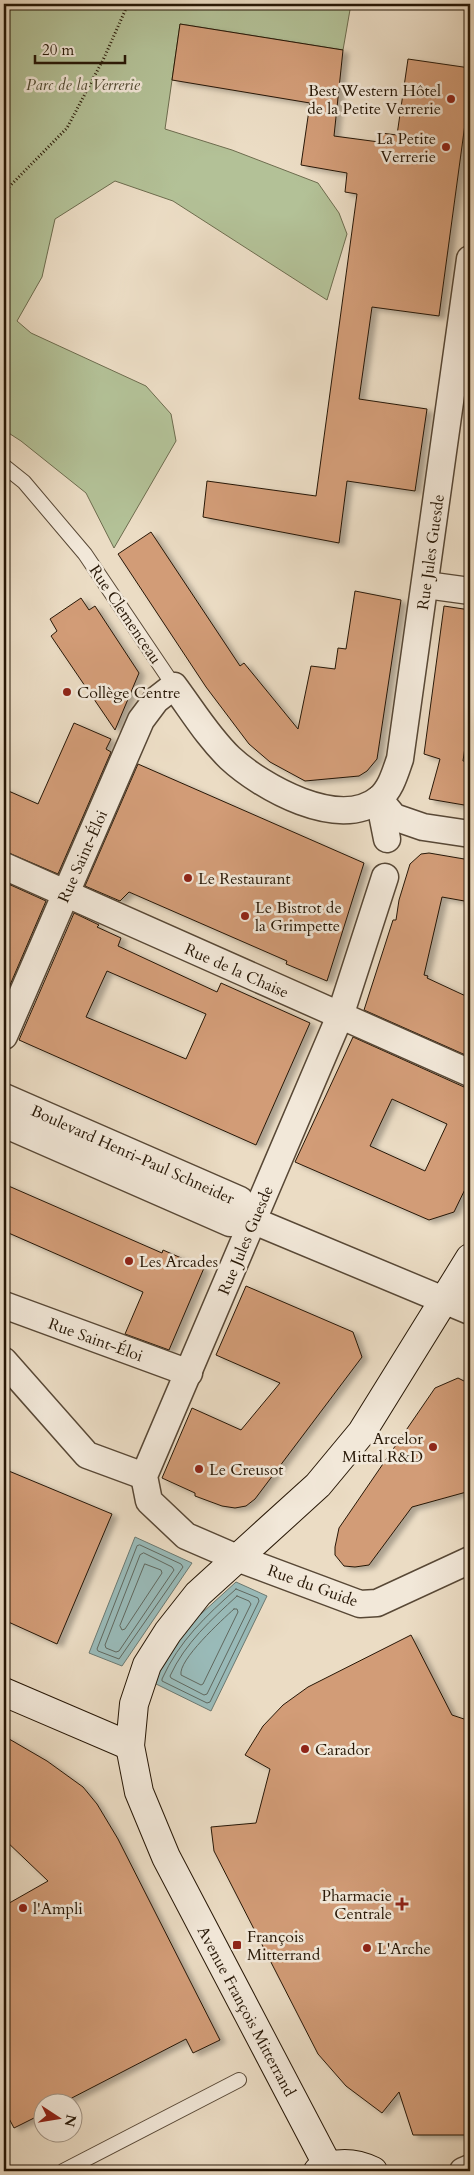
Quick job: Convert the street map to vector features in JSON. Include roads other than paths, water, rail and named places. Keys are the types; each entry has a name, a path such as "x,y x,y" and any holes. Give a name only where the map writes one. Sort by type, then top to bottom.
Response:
{"main road":[{"name":"Avenue François Mitterrand","path":"323,2168 166,1856 139,1792 130,1746 134,1704 147,1665 168,1632 198,1594 324,1479 362,1432 470,1258"},
{"path":"4,1692 130,1746"},
{"path":"323,2168 351,2164 373,2171"}],"street":[{"name":"Rue Jules Guesde","path":"379,799 393,780 400,759 426,585 470,259"},
{"path":"426,585 470,591"},
{"name":"Rue Clemenceau","path":"174,686 207,732 230,758 263,784 298,801 329,809 357,809 379,799"},
{"name":"Rue Saint-Éloi","path":"4,1036 141,720 156,700 174,686"},
{"path":"379,799 394,817 424,827 470,834"},
{"path":"379,799 387,839"},
{"name":"Rue de la Chaise","path":"4,866 470,1074"},
{"name":"Rue Jules Guesde","path":"144,1476 340,1016 385,877"},
{"name":"Boulevard Henri-Paul Schneider","path":"4,1097 240,1200 254,1220"},
{"name":"Boulevard Henri-Paul Schneider","path":"4,1124 230,1223 254,1220 470,1311"},
{"name":"Rue Saint-Éloi","path":"4,1305 189,1373"},
{"path":"4,1361 87,1455 144,1476 149,1501 186,1536 237,1558"},
{"name":"Rue du Guide","path":"237,1558 360,1604 377,1603 470,1560"},
{"path":"463,2171 470,2168"}],"lane":[{"name":"Rue Clemenceau","path":"4,466 24,482 85,554 174,686"},
{"path":"63,2171 239,2080"}],"water":[{"path":"135,1537 192,1563 122,1666 89,1653"},
{"path":"236,1582 267,1596 211,1711 154,1683 166,1657 190,1624"}],"place":[{"name":"Best Western Hôtel de la Petite Verrerie","path":"451,99"},
{"name":"La Petite Verrerie","path":"446,147"},
{"name":"Collège Centre","path":"67,692"},
{"name":"Le Restaurant","path":"188,878"},
{"name":"Le Bistrot de la Grimpette","path":"245,916"},
{"name":"Les Arcades","path":"129,1261"},
{"name":"Arcelor Mittal R&D","path":"433,1447"},
{"name":"Le Creusot","path":"199,1469"},
{"name":"Carador","path":"305,1749"},
{"name":"Pharmacie Centrale","path":"402,1904"},
{"name":"l'Ampli","path":"23,1908"},
{"name":"François Mitterrand","path":"237,1945"},
{"name":"L'Arche","path":"367,1948"}],"park label":[{"name":"Parc de la Verrerie","path":"83,84"}]}
